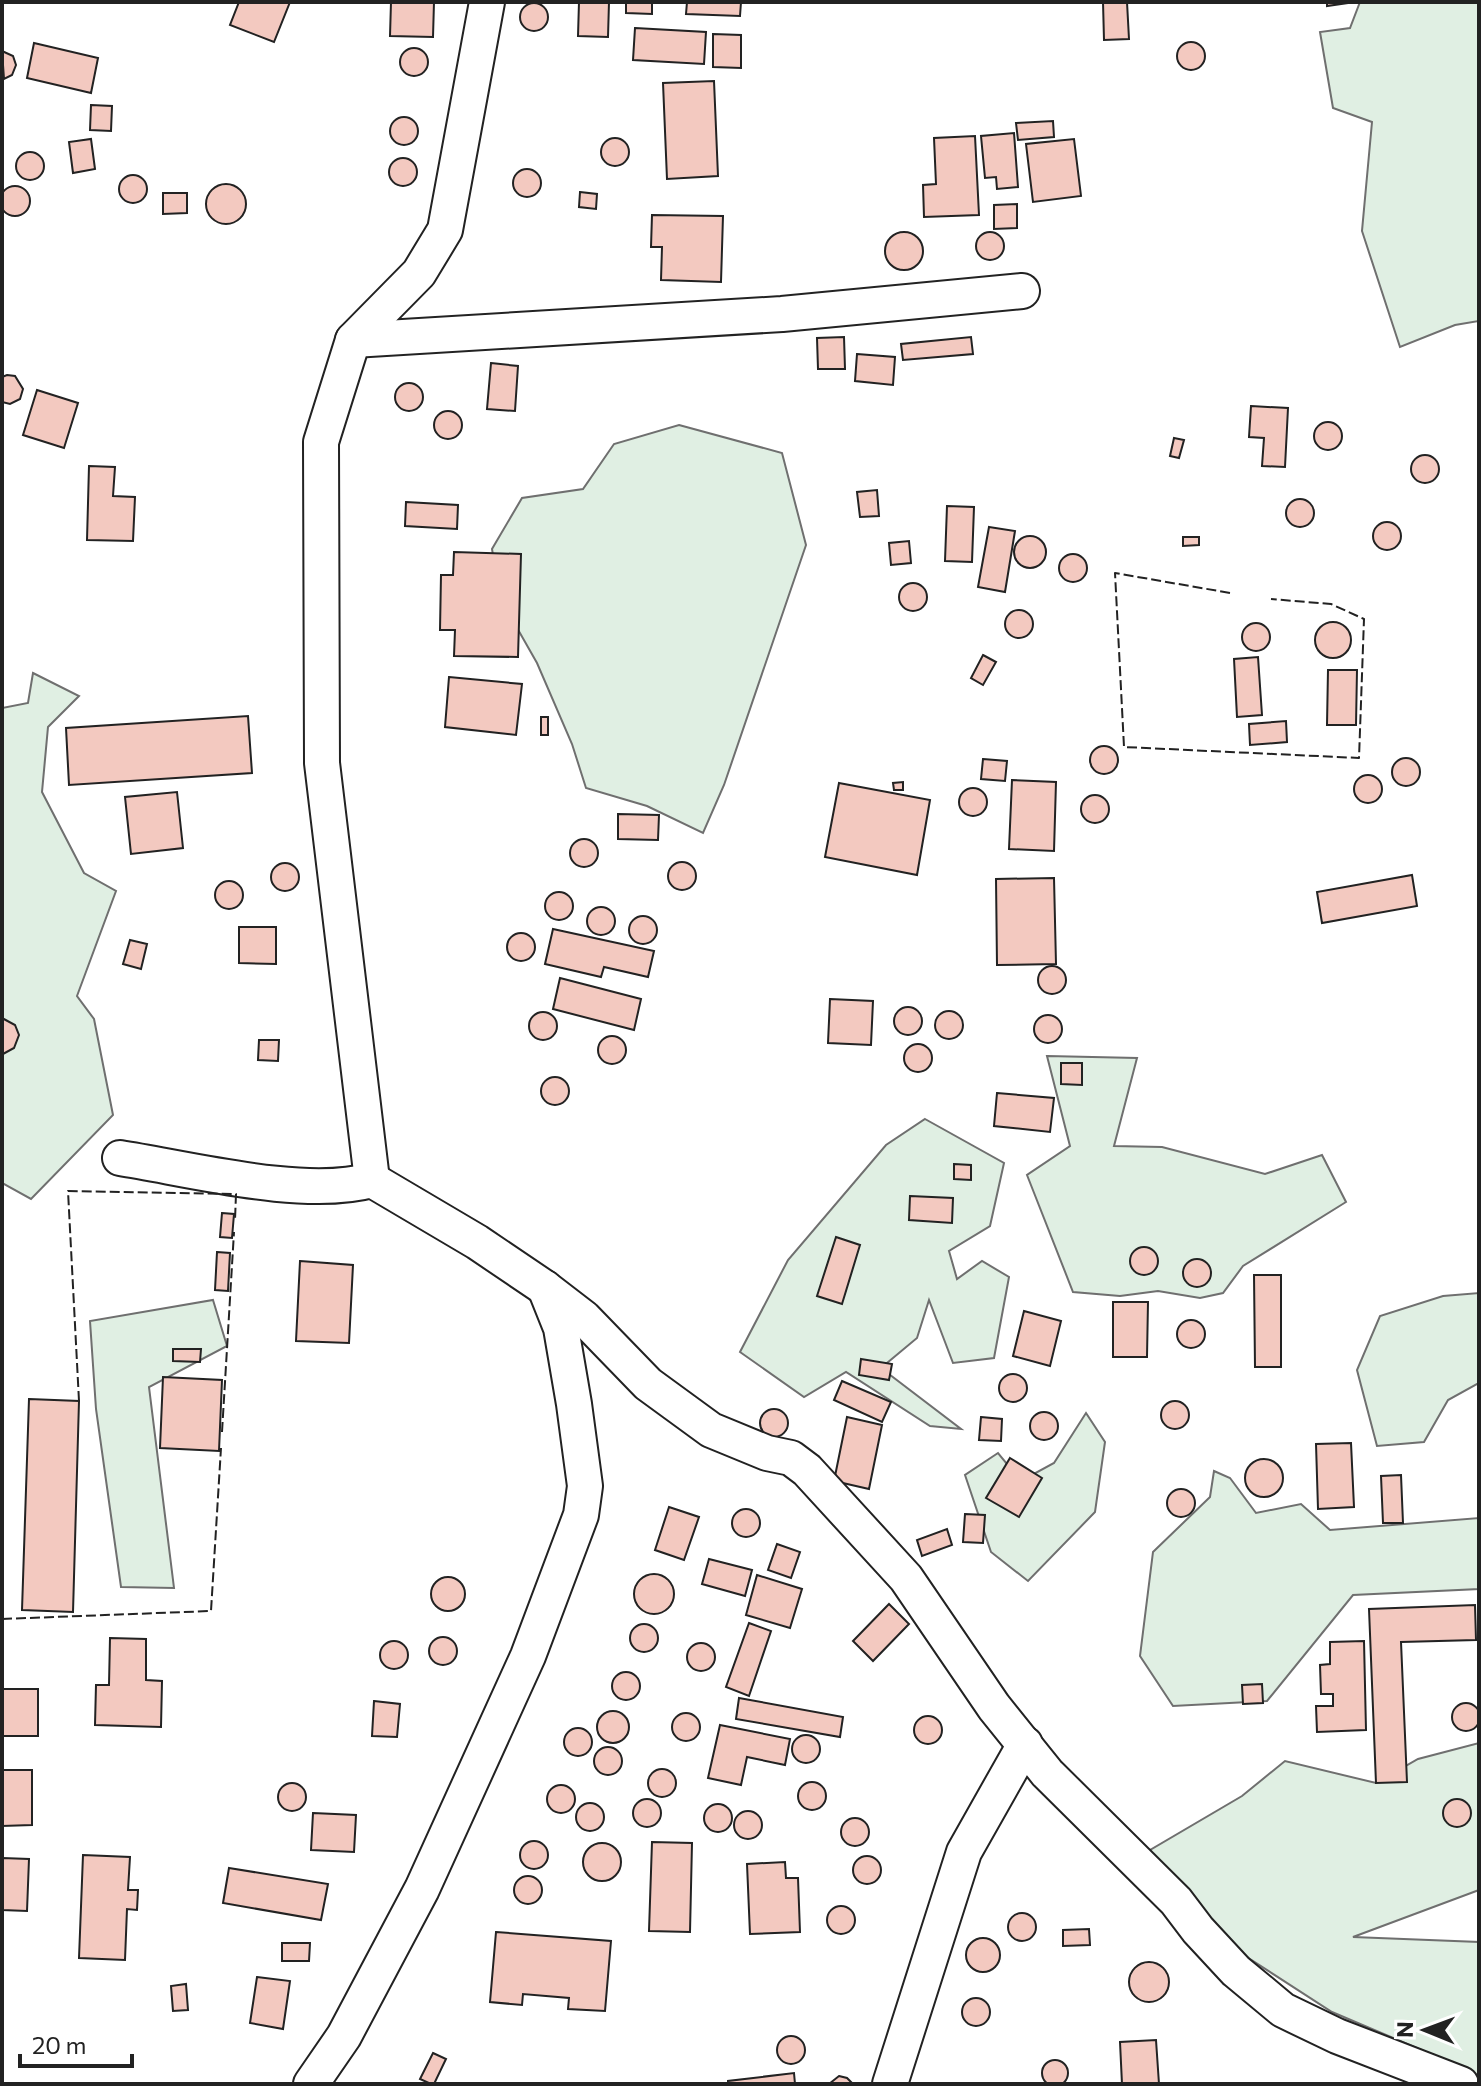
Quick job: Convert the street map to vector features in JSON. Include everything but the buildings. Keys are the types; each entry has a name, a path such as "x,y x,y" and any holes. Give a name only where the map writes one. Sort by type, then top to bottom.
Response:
{"street":[{"path":"372,1180 322,763 321,442 353,340 419,273 445,230 487,2"},
{"path":"353,340 782,314 1022,291"},
{"path":"120,1158 250,1179 345,1188 372,1180 477,1242 545,1288 584,1318 648,1384 673,1404 711,1430 767,1453 791,1458 807,1470 906,1578 994,1707 1047,1773 1176,1901 1236,1971 1283,2010 1337,2036 1461,2084"},
{"path":"311,2084 344,2036 422,1889 528,1656 581,1515 585,1486 574,1404 561,1328 545,1288"},
{"path":"890,2084 964,1852 1025,1744"}],"green space":[{"path":"1360,2 1479,2 1479,321 1455,325 1400,347 1362,231 1372,122 1333,108 1320,32 1350,28"},
{"path":"679,425 782,453 806,545 724,785 703,833 647,806 586,788 572,744 537,663 500,598 492,549 522,498 583,489 614,444"},
{"path":"33,673 79,696 48,727 42,792 84,873 116,891 77,996 94,1019 113,1115 31,1199 2,1183 2,708 28,703"},
{"path":"1047,1056 1137,1058 1114,1146 1162,1147 1265,1174 1322,1155 1346,1202 1243,1266 1223,1293 1200,1298 1158,1291 1120,1296 1073,1292 1027,1175 1070,1146"},
{"path":"925,1119 1004,1163 990,1226 949,1251 957,1279 982,1261 1009,1277 994,1358 953,1363 929,1300 917,1338 881,1368 961,1429 930,1426 846,1372 804,1397 740,1352 788,1260 886,1145"},
{"path":"1479,1293 1479,1383 1448,1400 1424,1442 1377,1446 1357,1370 1380,1316 1443,1296"},
{"path":"213,1300 227,1346 149,1387 174,1588 121,1587 96,1409 90,1321"},
{"path":"1086,1413 1105,1442 1095,1512 1028,1581 991,1552 965,1475 998,1453 1021,1481 1054,1463"},
{"path":"1214,1471 1230,1478 1256,1513 1301,1504 1330,1530 1479,1518 1479,1589 1353,1595 1267,1701 1173,1706 1140,1656 1153,1552 1210,1497"},
{"path":"1479,1743 1479,1890 1353,1937 1479,1942 1479,2084 1438,2084 1457,2065 1332,2012 1222,1941 1145,1853 1242,1796 1285,1761 1376,1783 1418,1759"}],"fence":[{"path":"1230,593 1115,573 1124,747 1359,758 1364,619 1331,604 1271,599"},
{"path":"79,1401 68,1191 236,1194 235,1220"},
{"path":"222,1432 234,1232"},
{"path":"2,1619 211,1611 221,1448"}]}
